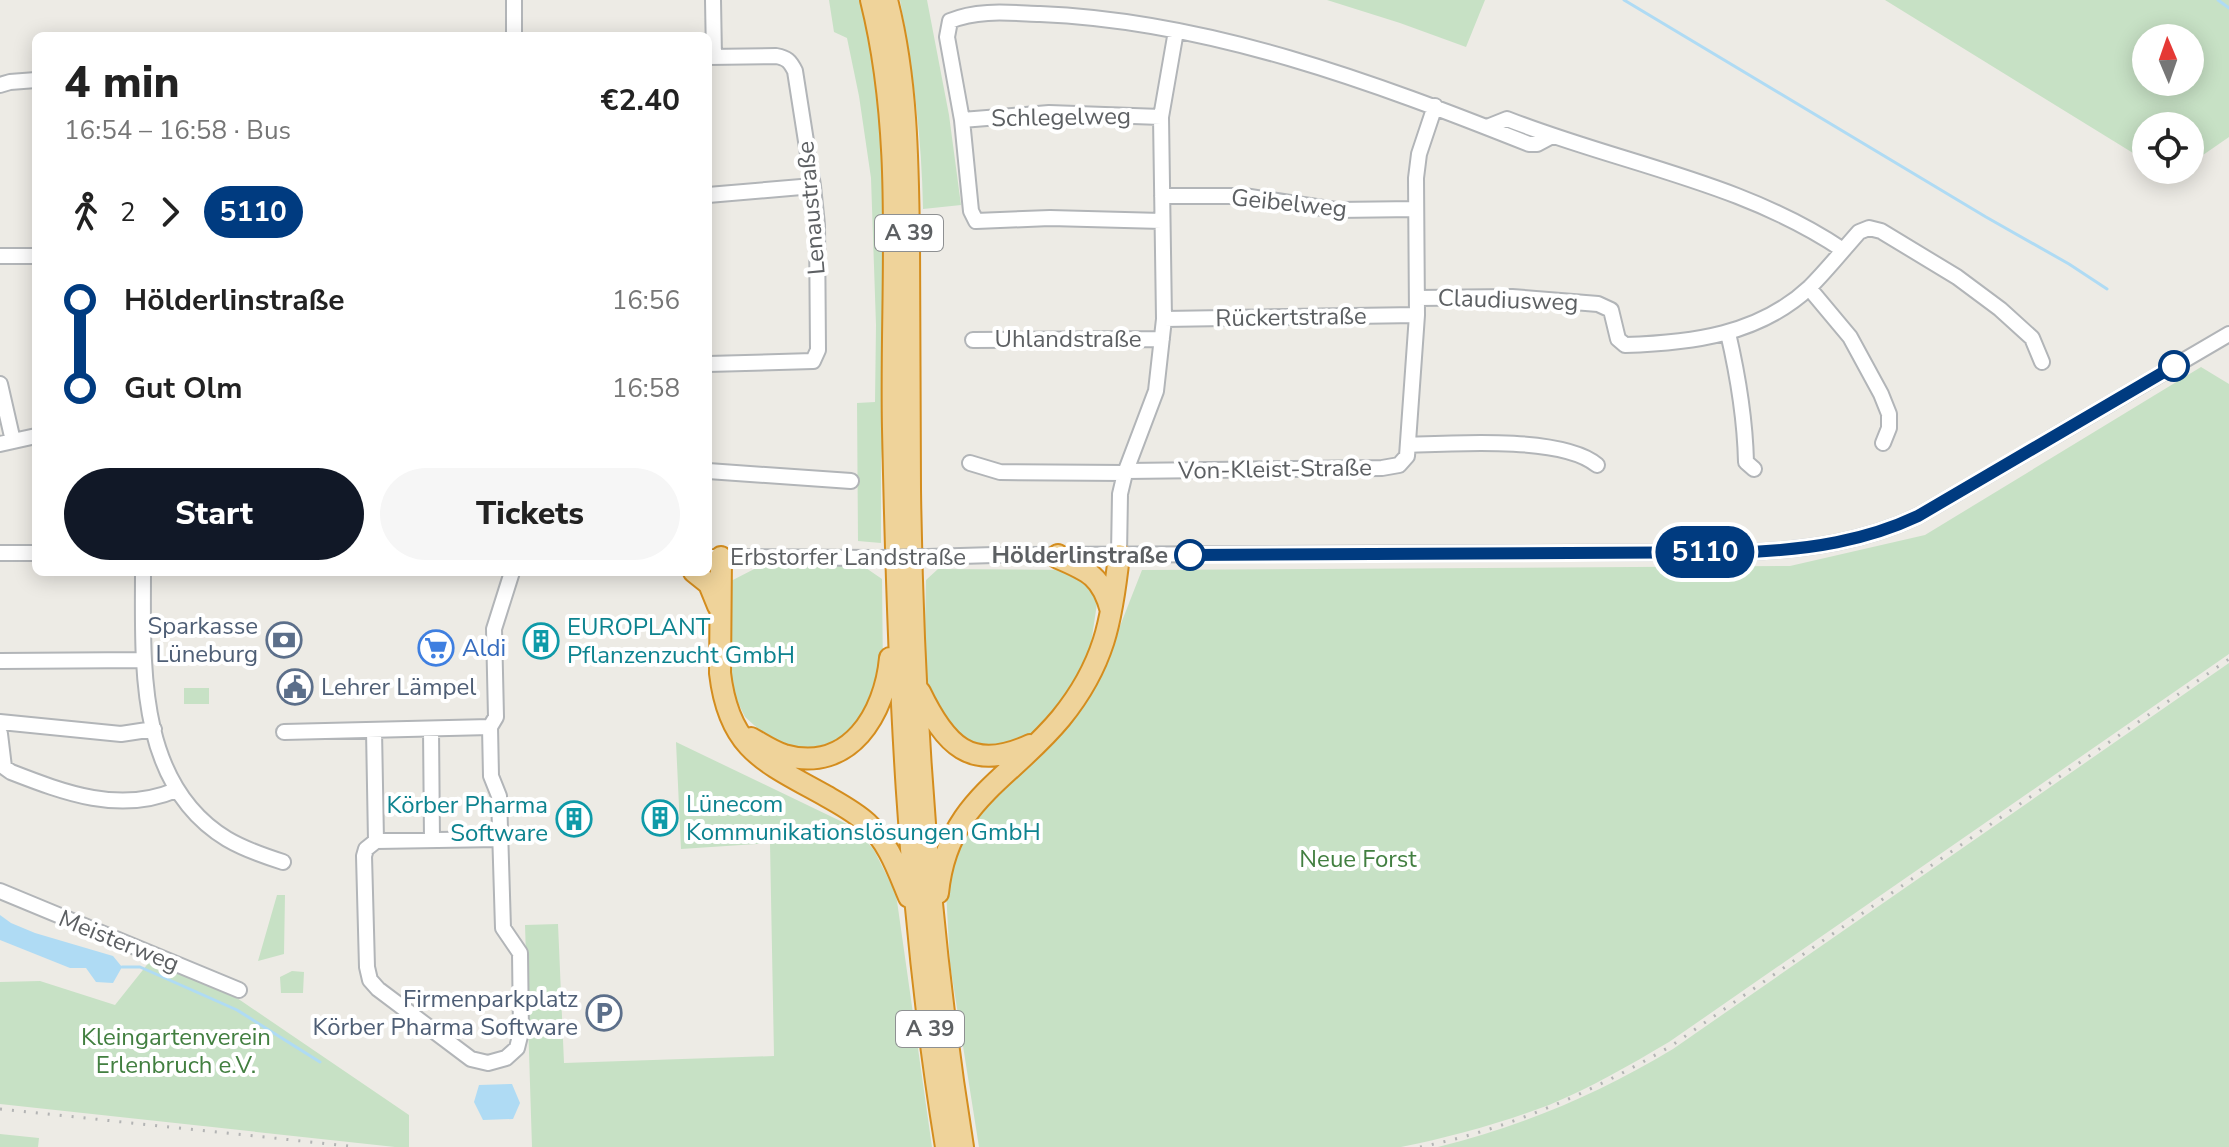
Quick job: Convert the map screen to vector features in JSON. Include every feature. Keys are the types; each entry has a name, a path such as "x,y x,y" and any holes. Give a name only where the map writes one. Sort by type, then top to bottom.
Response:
{"highway":[{"name":"A 39","path":"871,0 888,99 893,190 897,620 916,916 954,1144"},
{"name":"A 39","path":"887,0 897,50 907,166 919,558 915,683 932,915 954,1144"},
{"path":"1058,555 1058,558 1095,578 1107,596 1112,615"},
{"path":"938,965 938,892 941,869 949,846 970,808 1041,740 1086,682 1097,661 1112,615 1119,555"},
{"path":"714,557 722,690 741,740 773,767 867,823 894,861 916,916"},
{"path":"699,576 709,584 719,610"},
{"path":"734,723 769,749 786,755 826,755 845,747 860,736 881,702 888,678 894,621 897,620"},
{"path":"915,683 937,726 967,752 988,757 1010,754 1041,740"}],"street":[{"path":"514,0 514,32"},
{"path":"712,32 713,0"},
{"path":"1162,221 1050,218 976,221 971,211 962,120 947,37 950,21 965,15 1069,15 1176,31 1316,66 1435,106 1529,144 1537,144 1552,136 1729,193 1820,234 1843,250"},
{"path":"1119,555 1120,494 1156,391 1162,339 1161,117 1176,31"},
{"name":"Lenaustraße","path":"712,57 776,56 785,58 795,71 813,186 819,304 818,350 813,361 712,364"},
{"path":"0,85 32,80"},
{"path":"1435,106 1419,154 1417,315 1409,445 1525,445 1560,449 1589,458 1597,465"},
{"name":"Schlegelweg","path":"962,120 1049,113 1161,117"},
{"path":"712,195 813,186"},
{"name":"Geibelweg","path":"1162,196 1244,196 1336,210 1416,209"},
{"name":"Claudiusweg","path":"1417,298 1512,297 1598,304 1611,310 1618,339 1625,345 1675,343 1728,333 1775,313 1809,288 1859,232 1869,228 1881,231 1957,277 1989,301 2032,338 2042,362"},
{"path":"0,256 32,256"},
{"path":"1809,288 1850,337 1881,394 1889,414 1889,428 1883,443"},
{"name":"Rückertstraße","path":"1164,319 1417,315"},
{"path":"1728,333 1745,426 1746,462 1754,469"},
{"name":"Erbstorfer Landstraße","path":"714,557 1791,550 1855,540 1918,516 2229,334"},
{"name":"Uhlandstraße","path":"973,340 1162,339"},
{"path":"0,384 6,443 32,437"},
{"name":"Von-Kleist-Straße","path":"1126,472 1382,468 1399,465 1407,456 1409,445"},
{"path":"970,463 1000,472 1126,472"},
{"path":"712,471 851,481"},
{"path":"0,553 32,553"},
{"path":"143,576 143,660 154,729 162,760 176,790 203,821 227,839 283,862"},
{"path":"499,839 376,841 366,849 364,856 370,980 471,1059 488,1063 512,1054 521,1032 520,953 503,928 499,796 491,776 490,727 496,717 494,629 511,576"},
{"path":"0,661 143,660"},
{"path":"0,722 121,734 154,729"},
{"path":"284,732 490,727"},
{"path":"431,729 432,840"},
{"path":"374,730 376,841"},
{"path":"0,734 4,767 80,795 124,802 144,800 176,790"},
{"name":"Meisterweg","path":"0,891 239,990"}],"green space":[{"path":"829,0 859,0 879,91 888,239 881,543 858,541 857,403 875,402 871,178 847,38 834,32"},
{"path":"900,0 927,0 949,115 961,205 923,209 916,104"},
{"path":"1327,0 1485,0 1466,47"},
{"path":"1885,0 2229,0 2229,137 2204,154 2204,112 2132,112 2132,152"},
{"name":"Neue Forst","path":"2201,367 2229,384 2229,654 1669,1042 1595,1084 1549,1105 1476,1129 1401,1147 979,1147 950,964 946,891 955,849 976,812 1048,746 1100,677 1142,570 1790,566 1925,535"},
{"path":"762,565 863,566 882,579 883,675 866,716 840,740 808,749 773,742 745,717 731,688 724,643 729,582"},
{"path":"938,569 1078,570 1098,597 1090,650 1068,693 1033,736 989,749 969,745 953,732 928,693 924,672 926,580"},
{"path":"2229,663 2229,1147 1438,1147 1501,1129 1559,1107 1616,1081 1673,1049"},
{"path":"184,688 209,688 209,704 184,704"},
{"path":"676,742 855,828 874,850 896,894 932,1147 532,1147 525,925 558,924 564,1063 774,1056 770,843 681,849"},
{"path":"277,895 285,895 284,954 258,961"},
{"name":"Kleingartenverein Erlenbruch e.V.","path":"150,961 237,998 409,1115 409,1147 0,1104 0,982 40,981 115,1005"},
{"path":"292,971 304,972 303,993 281,993 280,977"},
{"path":"0,1134 39,1138 38,1147 0,1147"}],"water":[{"path":"0,915 35,933 113,956 122,967 113,983 96,982 86,968 70,968 0,940"},
{"path":"512,1084 520,1103 513,1119 483,1120 474,1102 479,1085"}],"waterway":[{"path":"1624,0 2107,289"},
{"path":"2218,0 2229,8"},
{"path":"122,967 140,967 237,1010 320,1062"}],"railway":[{"path":"1420,1147 1486,1130 1550,1107 1611,1079 1671,1046 2229,659"},
{"path":"0,1109 358,1147"}],"bus line":[{"name":"5110","path":"1190,555 1752,552 1791,550 1855,540 1918,516 2174,366"}],"place":[{"name":"Hölderlinstraße","path":"1190,555"},
{"name":"Sparkasse Lüneburg","path":"284,640"},
{"name":"EUROPLANT Pflanzenzucht GmbH","path":"541,641"},
{"name":"Aldi","path":"436,648"},
{"name":"Lehrer Lämpel","path":"295,687"},
{"name":"Lünecom Kommunikationslösungen GmbH","path":"660,818"},
{"name":"Körber Pharma Software","path":"574,819"},
{"name":"Firmenparkplatz Körber Pharma Software","path":"604,1013"}]}
